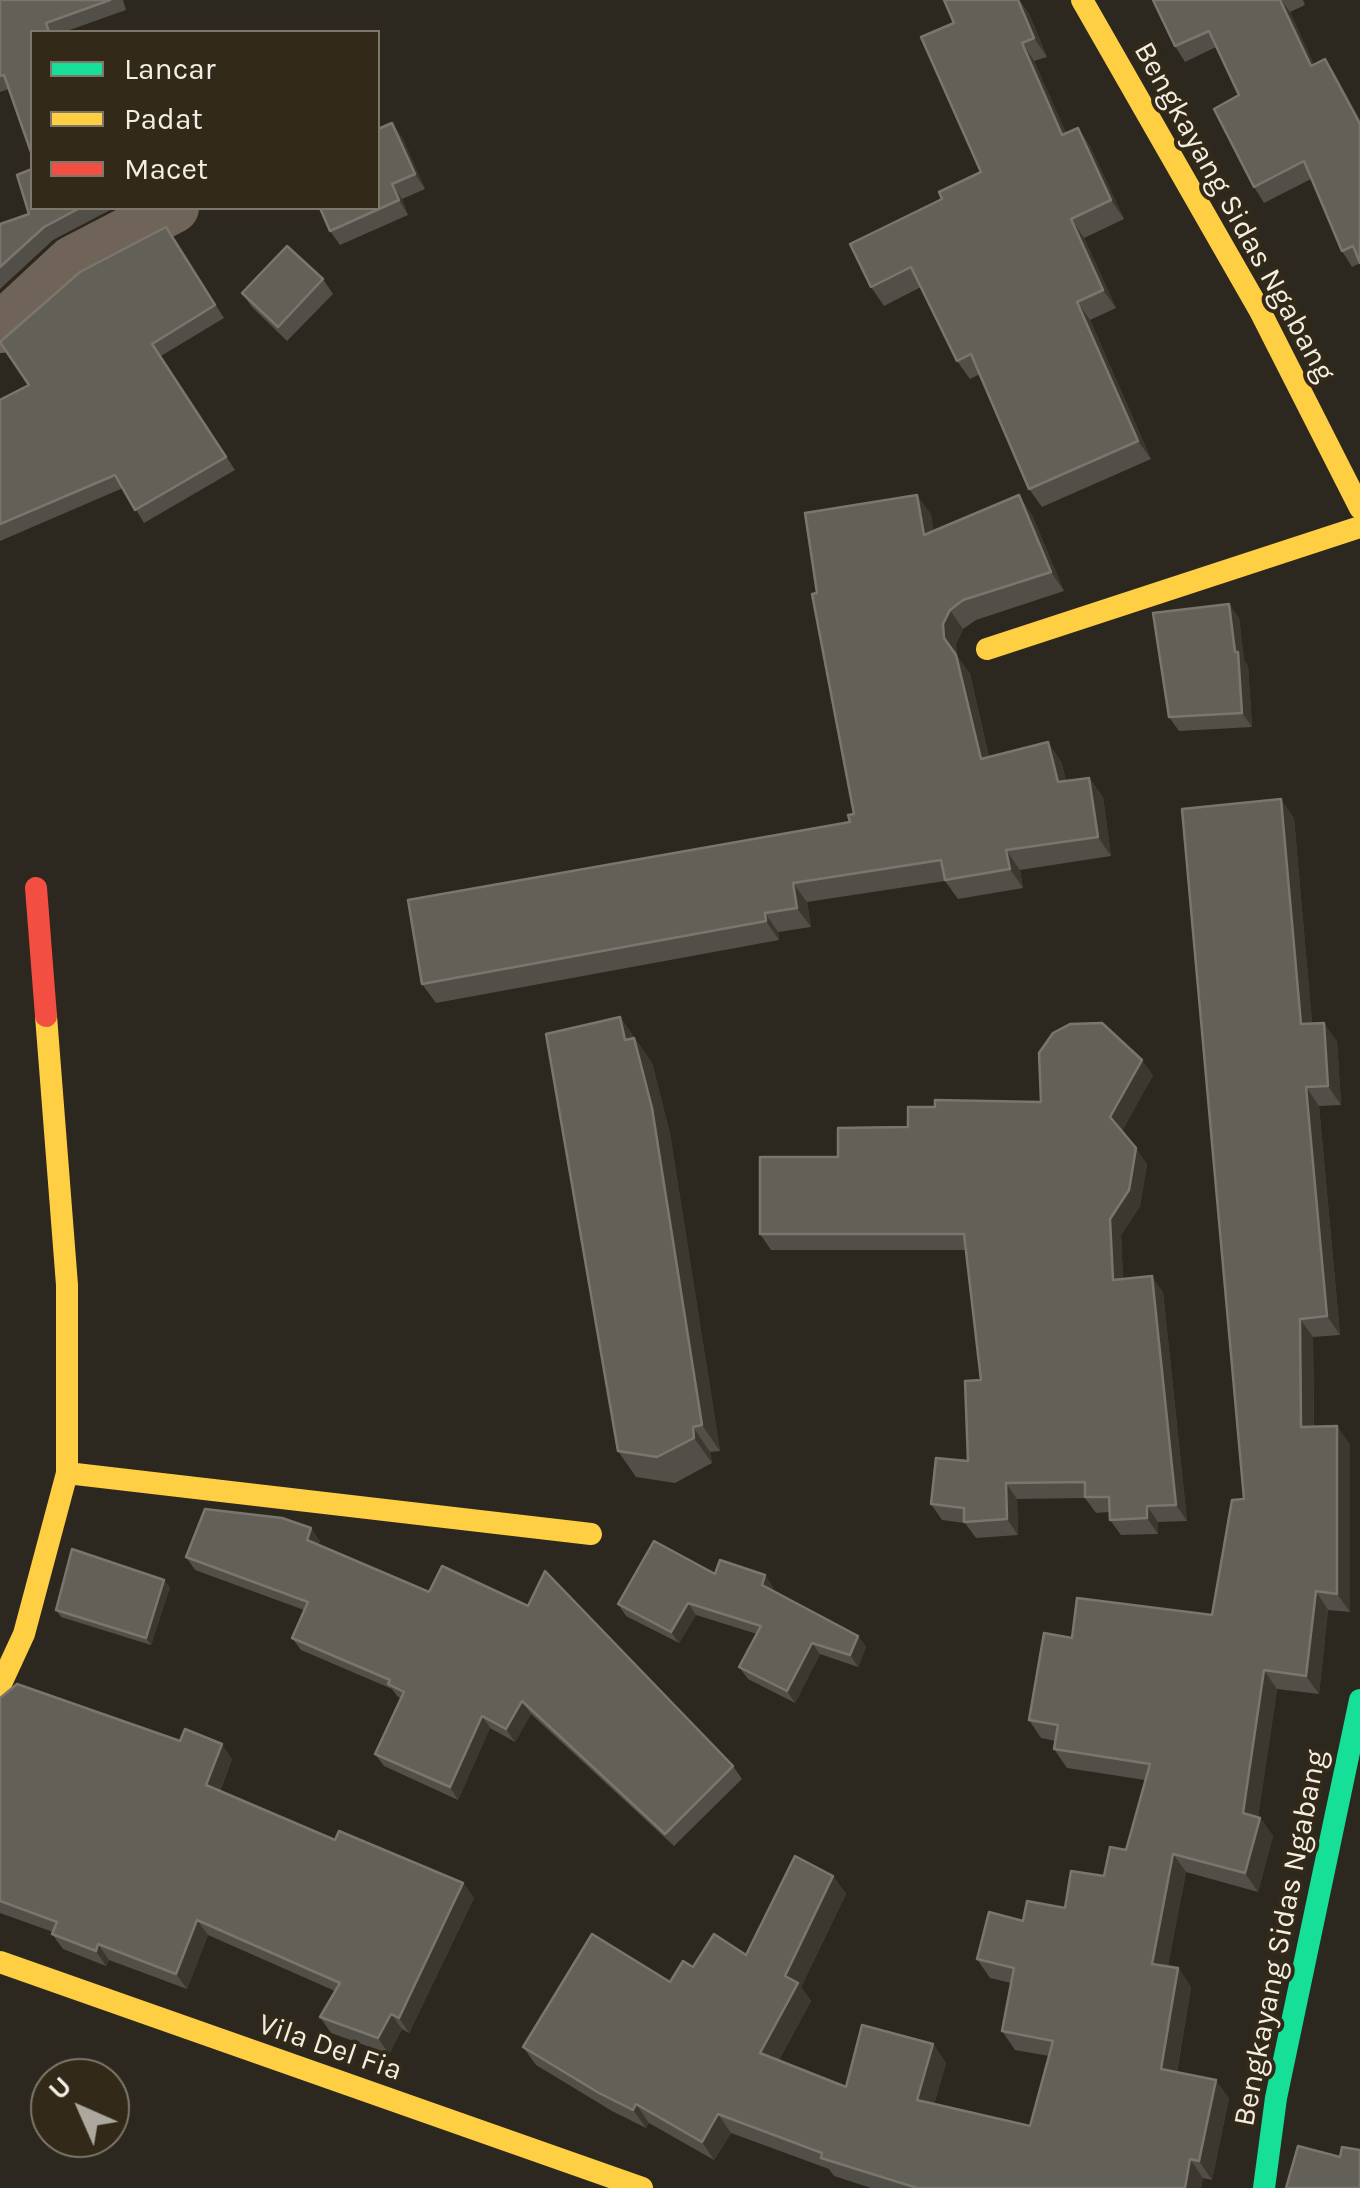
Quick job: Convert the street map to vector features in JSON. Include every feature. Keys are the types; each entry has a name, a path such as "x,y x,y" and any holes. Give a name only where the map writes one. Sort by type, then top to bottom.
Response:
{"main road":[{"name":"Bengkayang Sidas Ngabang","path":"1082,0 1260,310 1360,508"},
{"path":"987,649 1360,527"},
{"path":"0,1686 24,1634 67,1473 67,1285 36,888"},
{"path":"67,1473 591,1534"},
{"name":"Bengkayang Sidas Ngabang","path":"1264,2188 1276,2098 1360,1700"},
{"name":"Vila Del Fia","path":"0,1962 642,2188"}],"street":[{"path":"0,328 72,261 170,210"}],"building":[{"path":"0,0 110,0 46,23 48,30 30,30 30,149 4,75 0,76"},
{"path":"944,0 1018,0 1034,38 1022,43 1062,135 1078,128 1111,200 1071,219 1103,290 1077,302 1138,441 1029,489 971,354 957,361 911,267 871,287 850,244 942,199 939,192 981,172 921,37 954,23"},
{"path":"1153,0 1280,0 1311,66 1325,59 1360,124 1360,263 1353,246 1342,251 1304,161 1254,187 1214,109 1239,95 1209,31 1175,46"},
{"path":"392,123 415,174 392,184 399,200 380,209 380,128"},
{"path":"30,170 30,210 76,210 44,227 0,267 0,224 29,214 17,175"},
{"path":"321,210 377,210 330,231"},
{"path":"166,227 215,305 152,344 226,457 135,510 115,475 0,524 0,400 29,385 0,342 80,272"},
{"path":"287,246 323,279 278,327 242,293"},
{"path":"917,495 924,535 1019,495 1051,572 963,600 950,610 943,624 944,638 956,655 981,759 1048,742 1058,782 1089,778 1098,837 1006,850 1010,869 945,880 941,860 793,883 797,908 765,913 766,921 422,984 408,900 850,822 848,815 854,814 812,594 817,593 805,513"},
{"path":"1229,604 1238,652 1242,713 1169,717 1153,613"},
{"path":"1281,799 1301,1024 1324,1023 1328,1086 1306,1087 1327,1316 1300,1319 1301,1427 1337,1426 1337,1594 1316,1591 1306,1676 1264,1670 1243,1813 1260,1818 1245,1873 1173,1854 1152,1964 1178,1968 1161,2069 1216,2080 1199,2161 1190,2159 1185,2188 917,2188 821,2158 822,2153 718,2114 702,2142 636,2104 633,2110 599,2093 523,2047 592,1934 670,1982 683,1961 693,1967 714,1934 746,1955 795,1856 833,1876 785,1976 798,1983 760,2053 846,2087 862,2025 933,2044 917,2100 1030,2126 1053,2041 1002,2031 1014,1968 977,1959 989,1912 1023,1921 1027,1901 1065,1908 1071,1871 1104,1876 1110,1847 1126,1850 1150,1764 1054,1749 1058,1725 1029,1720 1044,1633 1072,1638 1077,1598 1212,1615 1232,1500 1244,1499 1182,809"},
{"path":"620,1017 625,1040 634,1038 652,1108 702,1425 693,1427 694,1438 657,1457 618,1451 546,1034"},
{"path":"1102,1023 1142,1060 1110,1117 1136,1148 1129,1190 1110,1219 1113,1280 1152,1276 1176,1505 1147,1506 1147,1518 1110,1520 1109,1497 1085,1497 1085,1482 1006,1483 1007,1519 964,1522 964,1508 931,1504 936,1458 968,1461 965,1381 981,1380 964,1234 760,1234 760,1157 838,1157 838,1128 908,1127 908,1107 935,1107 935,1100 1041,1102 1039,1053 1053,1033 1070,1024"},
{"path":"205,1509 282,1518 311,1528 307,1540 429,1592 442,1566 528,1606 545,1571 733,1766 665,1834 522,1701 506,1729 482,1716 450,1787 375,1754 404,1692 388,1684 390,1680 292,1638 308,1602 186,1557"},
{"path":"654,1541 715,1574 720,1560 765,1575 762,1585 858,1636 850,1655 812,1643 787,1691 739,1667 761,1626 688,1603 671,1632 618,1604"},
{"path":"72,1549 164,1580 146,1638 56,1610"},
{"path":"17,1684 180,1741 185,1729 222,1744 206,1785 335,1840 339,1831 463,1883 399,2018 391,2014 378,2038 320,2017 340,1983 197,1920 176,1974 98,1944 96,1951 52,1934 57,1922 0,1901 0,1698"},
{"path":"1298,2146 1340,2157 1342,2147 1360,2150 1360,2188 1286,2188"}],"traffic: fast":[{"path":"1264,2188 1276,2098 1360,1700"}],"traffic: slow":[{"path":"1082,0 1260,311 1360,508"},
{"path":"987,649 1360,527"},
{"path":"0,1686 24,1634 67,1473 67,1285 46,1016"},
{"path":"67,1473 591,1534"},
{"path":"0,1962 642,2188"}],"traffic: jam":[{"path":"36,888 46,1016"}]}
